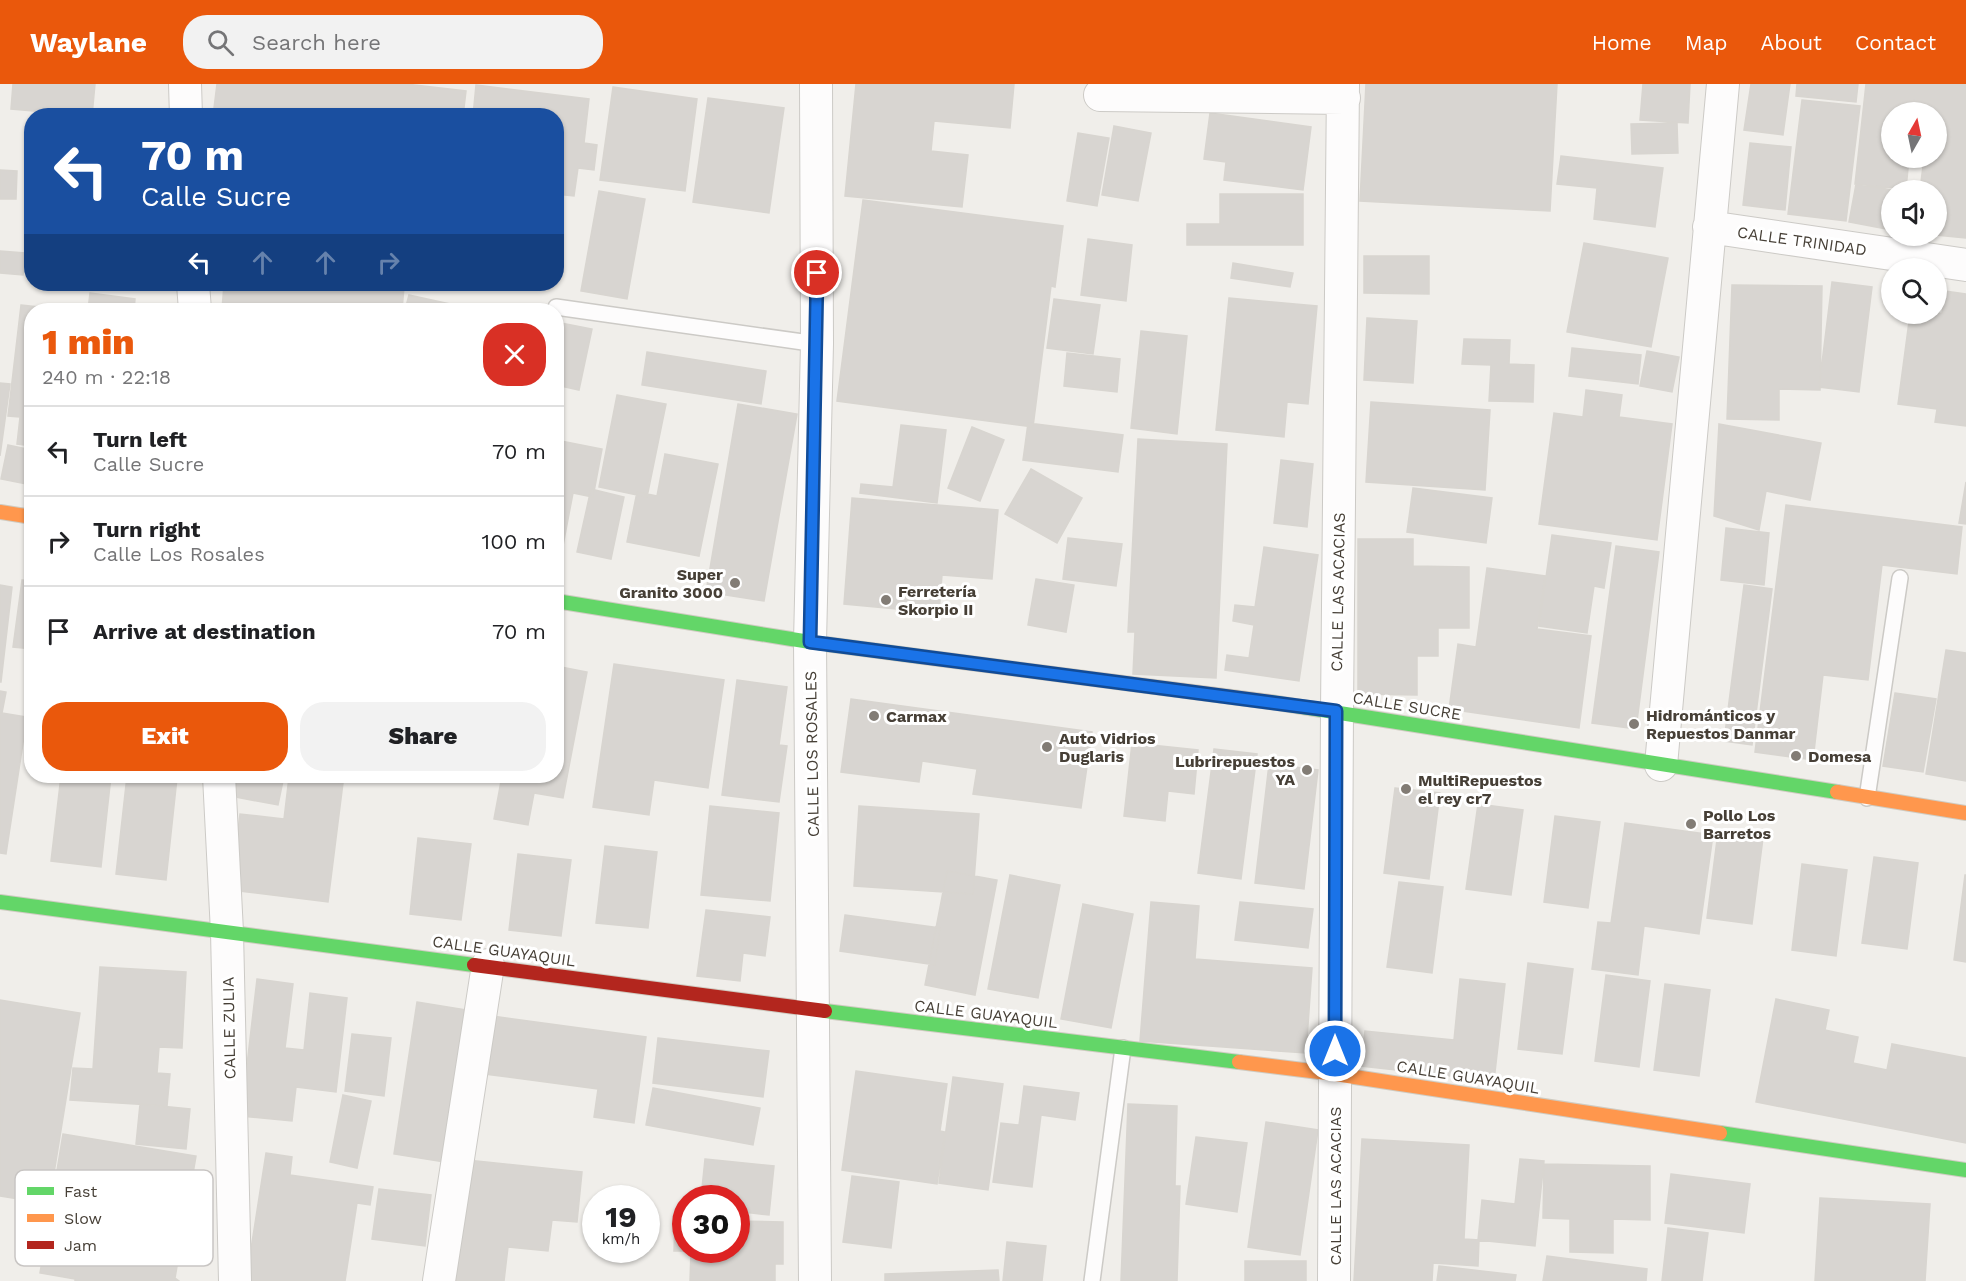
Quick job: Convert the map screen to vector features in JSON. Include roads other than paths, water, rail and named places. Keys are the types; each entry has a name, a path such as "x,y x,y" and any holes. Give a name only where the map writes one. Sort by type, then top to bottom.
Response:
{"street":[{"path":"185,84 186,108"},
{"name":"CALLE LOS ROSALES","path":"815,1281 815,1010 810,642 817,344 816,84"},
{"path":"1661,765 1722,84"},
{"path":"1100,95 1344,91"},
{"name":"CALLE LAS ACACIAS","path":"1335,1281 1336,711 1344,91"},
{"name":"CALLE TRINIDAD","path":"1709,227 1966,265"},
{"path":"0,512 24,516"},
{"name":"CALLE SUCRE","path":"564,602 810,642 1336,711 1966,813"},
{"name":"CALLE ZULIA","path":"219,783 227,932 235,1281"},
{"name":"CALLE GUAYAQUIL","path":"0,902 815,1010 1335,1074 1966,1170"},
{"path":"439,1281 488,965"}],"lane":[{"path":"564,308 817,344"},
{"path":"1867,798 1900,578"},
{"path":"1092,1281 1123,1048"}],"place":[{"name":"Super Granito 3000","path":"735,583"},
{"name":"Ferretería Skorpio II","path":"886,600"},
{"name":"Carmax","path":"874,716"},
{"name":"Hidrománticos y Repuestos Danmar","path":"1634,724"},
{"name":"Auto Vidrios Duglaris","path":"1047,747"},
{"name":"Domesa","path":"1796,756"},
{"name":"Lubrirepuestos YA","path":"1307,770"},
{"name":"MultiRepuestos el rey cr7","path":"1406,789"},
{"name":"Pollo Los Barretos","path":"1691,824"}]}
